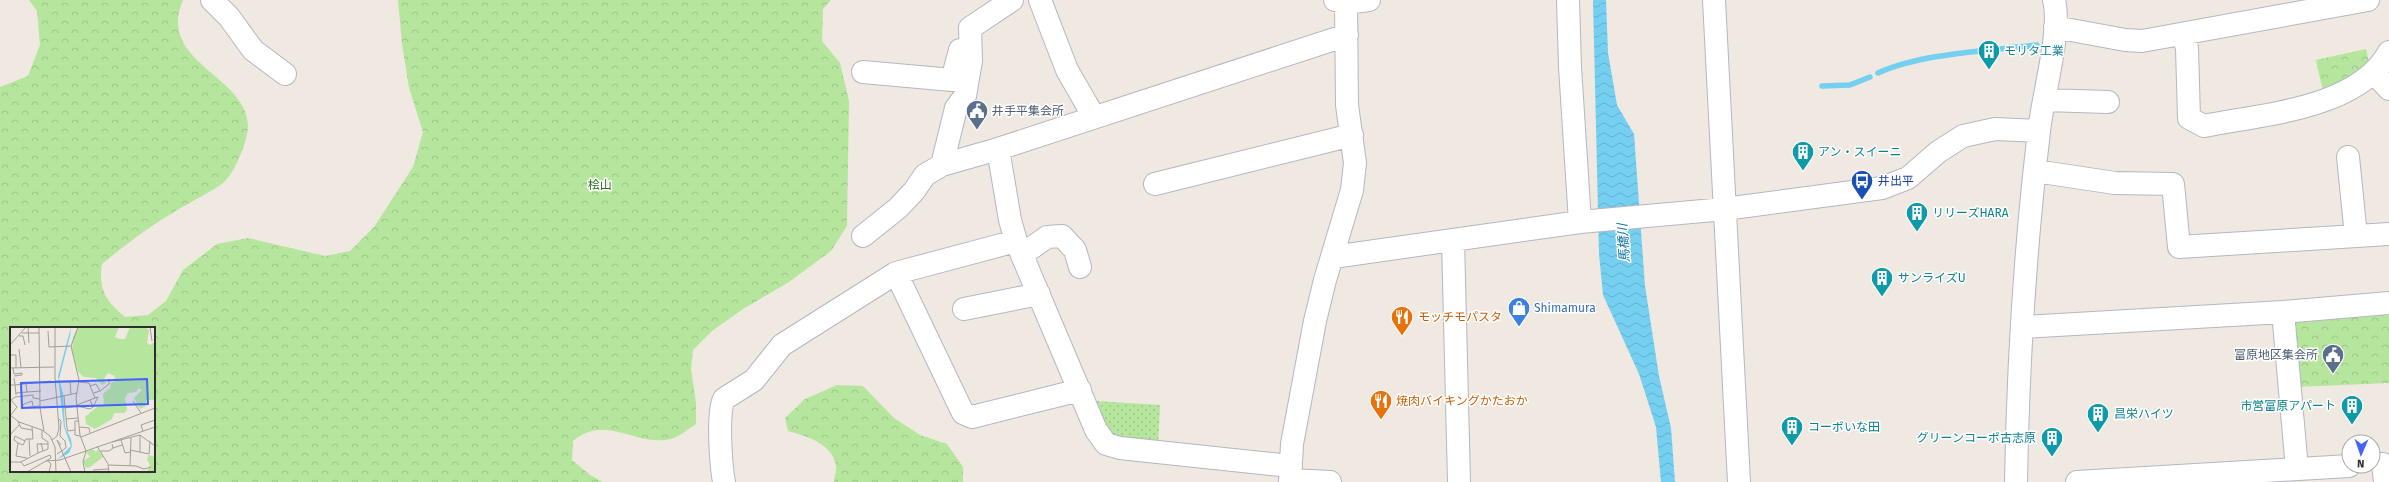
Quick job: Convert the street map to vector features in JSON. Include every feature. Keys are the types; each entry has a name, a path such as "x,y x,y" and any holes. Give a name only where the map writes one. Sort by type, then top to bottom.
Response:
{"street":[{"path":"212,0 229,17 254,50 285,74"},
{"path":"864,72 952,80 962,36 970,28 1012,0"},
{"path":"1040,0 1067,70 1094,117"},
{"path":"1290,476 1292,444 1315,321 1325,280 1352,190 1355,163 1347,105 1347,35 1342,1 1369,0"},
{"path":"1568,0 1570,67 1582,222"},
{"path":"1714,0 1739,482"},
{"path":"2016,482 2022,327 2039,131 2054,27 2054,0"},
{"path":"2054,27 2125,40 2142,41 2183,35 2368,0"},
{"path":"942,165 956,108 965,96 971,61 970,28"},
{"path":"864,236 903,202 925,175 942,165 998,149 1347,35"},
{"path":"2183,35 2187,48 2189,118 2204,126 2323,102 2350,91 2374,73 2382,64 2389,52"},
{"path":"2374,73 2389,89"},
{"path":"2044,100 2108,102"},
{"path":"1333,257 1582,222 1725,209 1882,188 1908,178 1938,152 1963,136 1995,129 2039,131"},
{"path":"1155,184 1352,135"},
{"path":"998,149 1010,220 1019,248 1096,430 1106,444 1120,448 1330,482"},
{"path":"2348,157 2356,236"},
{"path":"2035,171 2115,183 2173,184 2179,247 2389,234"},
{"path":"724,482 722,470 721,416 724,399 754,380 782,345 896,273 1019,248 1047,237 1062,236 1075,250 1080,267"},
{"path":"1453,240 1459,482"},
{"path":"896,273 963,413 966,416 972,417 1080,390"},
{"path":"964,309 1039,294"},
{"path":"2022,327 2283,312 2389,303"},
{"path":"2283,312 2297,469"},
{"path":"2077,482 2341,466"}],"green space":[{"name":"桧山","path":"29,0 183,0 178,21 181,39 191,54 233,93 244,108 248,125 246,139 233,170 225,181 153,225 102,264 101,281 105,294 113,306 125,317 148,315 166,301 183,270 217,244 248,238 325,256 350,251 374,227 413,167 423,132 409,88 402,44 398,0 831,0 823,9 822,41 840,63 849,101 847,226 831,251 789,282 743,309 712,331 693,350 691,369 696,403 696,424 680,435 671,439 645,439 621,432 597,430 585,433 573,441 572,460 590,475 603,482 0,482 0,87 28,76 40,45 37,11"},
{"path":"2366,49 2369,62 2342,84 2323,91 2316,60"},
{"path":"2389,311 2389,383 2296,387 2292,325 2296,319"},
{"path":"837,385 863,386 894,418 920,435 947,444 963,467 963,482 834,482 836,466 834,458 830,452 811,438 788,431 785,418 805,399"},
{"path":"1095,401 1160,405 1158,447 1117,440 1106,430"}],"water":[{"name":"馬橋川","path":"1593,0 1606,0 1608,53 1617,105 1634,134 1645,286 1659,376 1671,428 1675,482 1661,482 1656,427 1639,374 1603,295 1599,254"}],"waterway":[{"path":"1878,73 1895,66 1935,57 2037,45"},
{"path":"1822,86 1850,85 1870,77"}],"place":[{"name":"モリタ工業","path":"1989,70"},
{"name":"井手平集会所","path":"977,130"},
{"name":"アン・スイーニ","path":"1803,172"},
{"name":"井出平","path":"1862,200"},
{"name":"リリーズHARA","path":"1917,232"},
{"name":"サンライズU","path":"1882,298"},
{"name":"Shimamura","path":"1519,328"},
{"name":"モッチモパスタ","path":"1402,336"},
{"name":"富原地区集会所","path":"2333,374"},
{"name":"焼肉バイキングかたおか","path":"1381,420"},
{"name":"市営富原アパート","path":"2352,426"},
{"name":"昌栄ハイツ","path":"2098,434"},
{"name":"コーポいな田","path":"1792,446"},
{"name":"グリーンコーポ古志原","path":"2052,458"}]}
